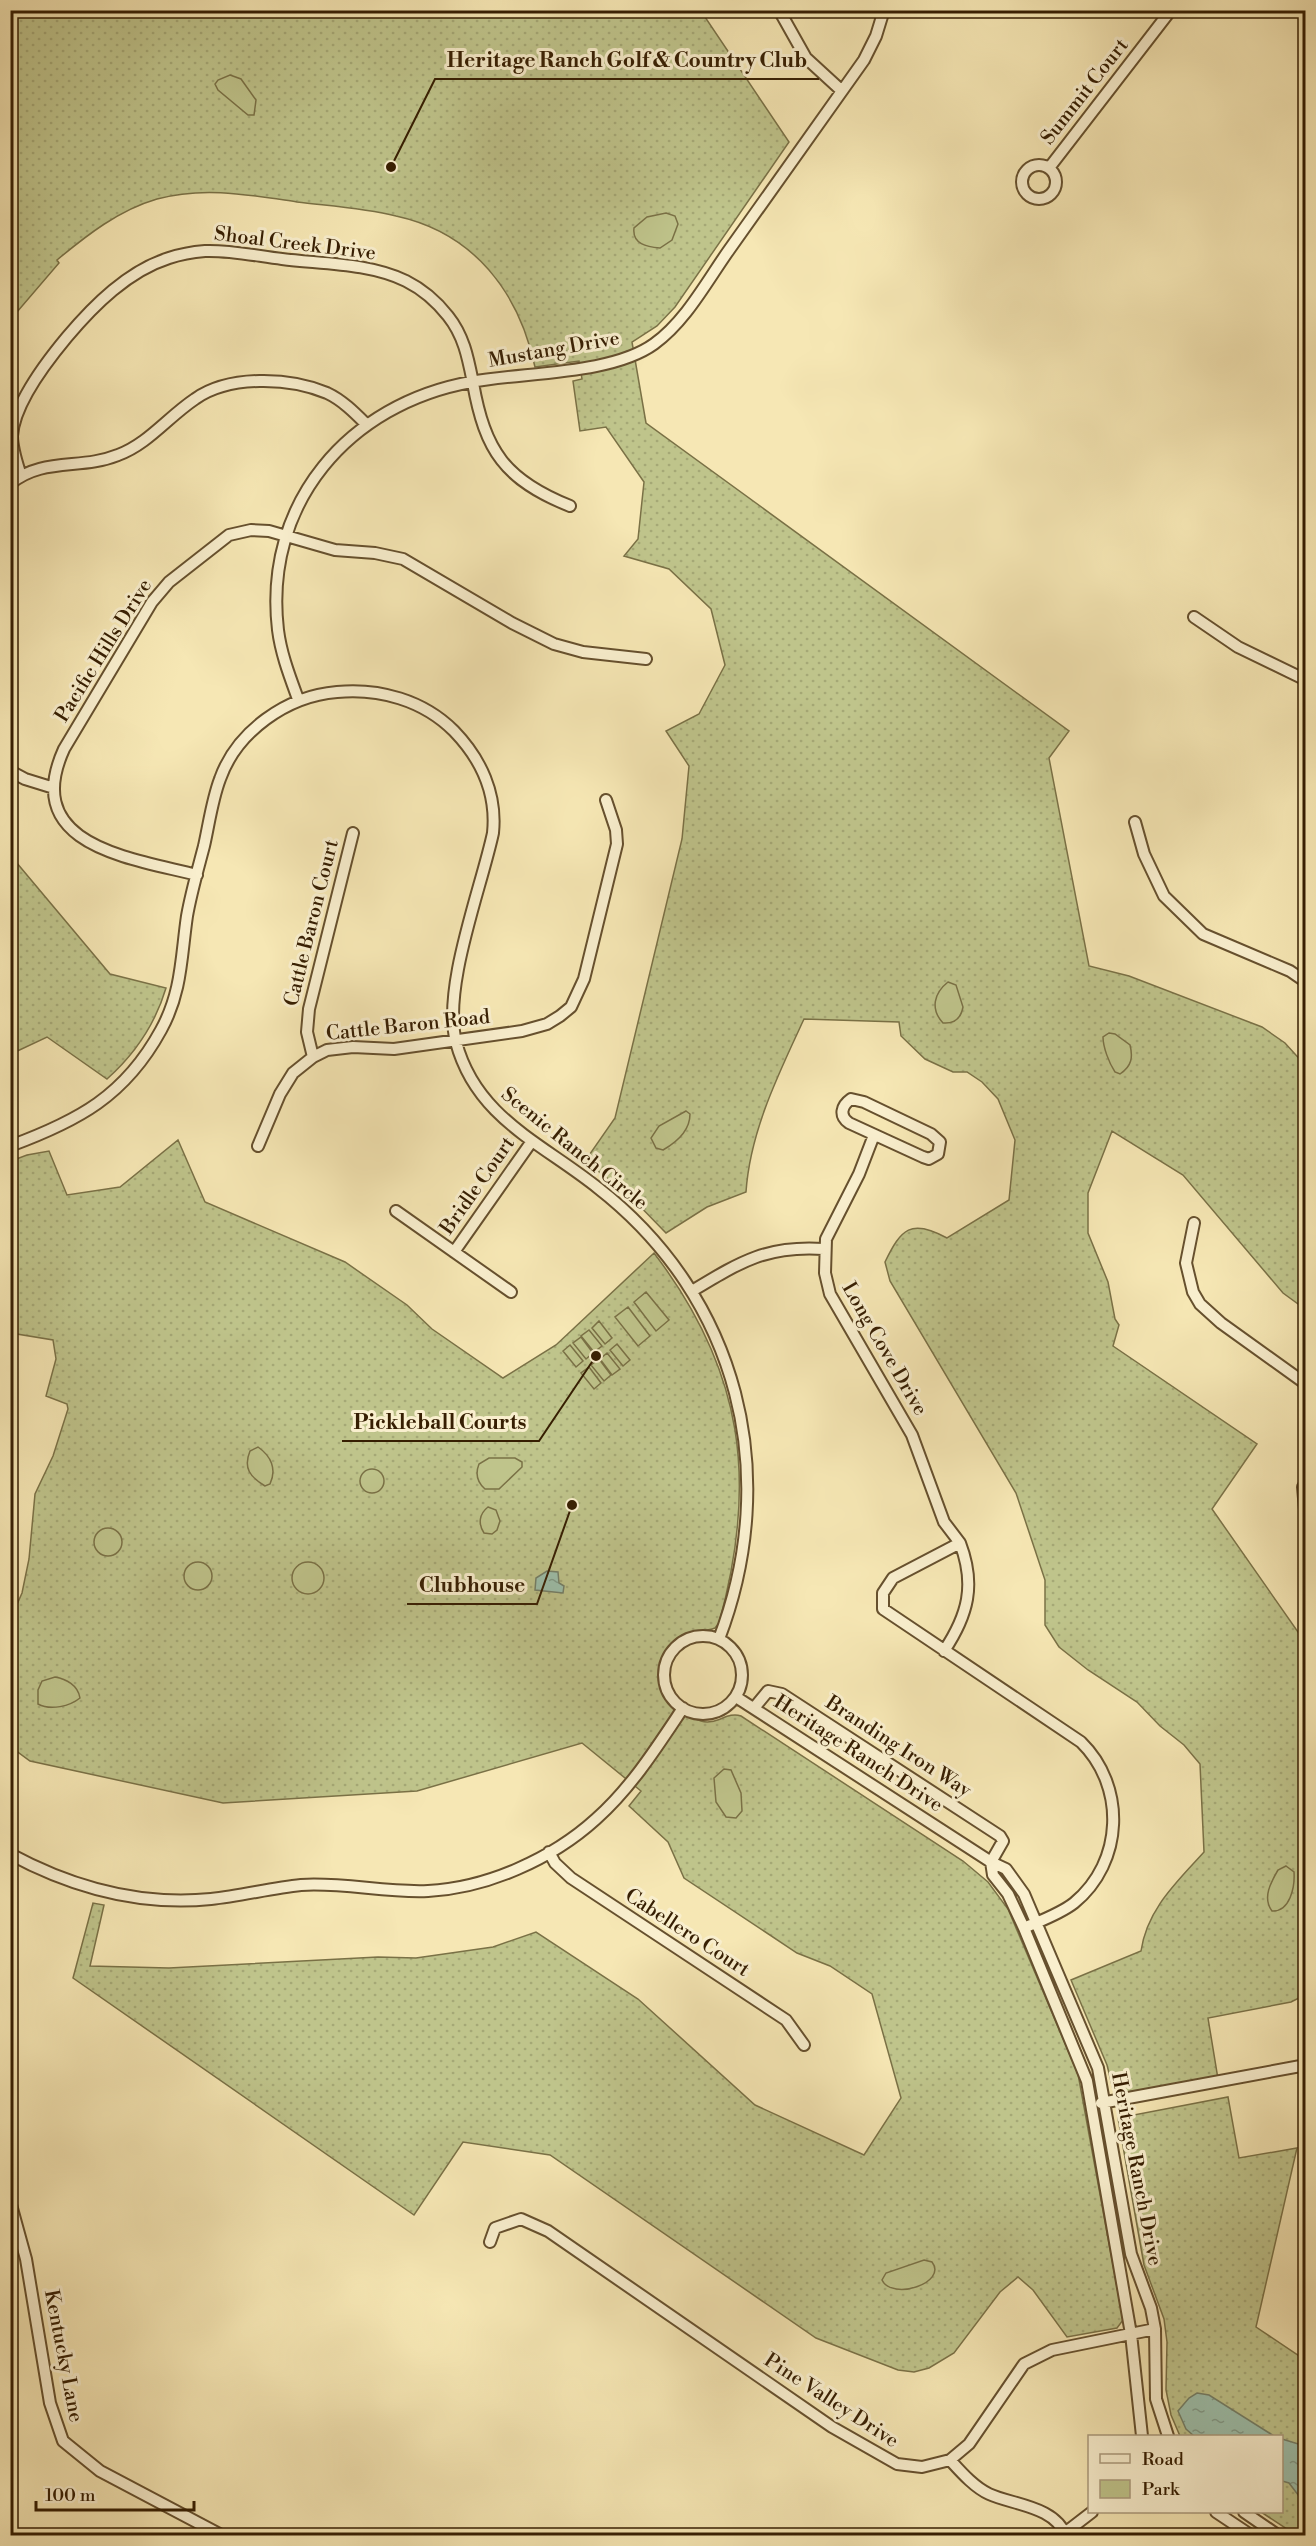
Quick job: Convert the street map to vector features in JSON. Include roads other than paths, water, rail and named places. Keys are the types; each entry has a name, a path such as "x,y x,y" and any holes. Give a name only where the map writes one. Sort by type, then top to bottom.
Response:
{"street":[{"path":"779,10 806,58 842,90"},
{"name":"Mustang Drive","path":"298,699 281,650 277,590 286,534 291,520 318,472 339,448 366,424 402,403 427,393 472,381 607,362 643,351 655,343 690,305 871,48 884,10"},
{"name":"Summit Court","path":"1049,168 1171,10"},
{"name":"Shoal Creek Drive","path":"21,476 13,441 15,424 28,392 54,352 87,314 120,285 153,264 186,254 220,251 377,271 407,282 438,304 448,316 464,344 481,424 500,458 531,488 570,506"},
{"path":"10,484 21,476 45,466 93,462 122,454 145,440 196,398 238,383 267,382 317,390 339,400 366,424"},
{"name":"Pacific Hills Drive","path":"197,875 112,853 89,843 76,834 62,817 54,788 54,776 64,749 159,592 229,536 251,530 286,534 335,550 375,553 403,559 519,627 560,646 646,659"},
{"path":"1194,617 1238,647 1305,680"},
{"name":"Scenic Ranch Circle","path":"10,1146 50,1132 85,1114 134,1071 149,1051 163,1027 176,994 184,959 187,916 224,768 256,727 298,699 353,690 381,693 412,703 450,727 471,752 485,777 494,807 493,833 459,969 454,1006 455,1040 464,1066 494,1112 596,1186 628,1213 662,1249 692,1291 722,1351 739,1404 746,1455 746,1531 734,1592 719,1639"},
{"path":"10,771 25,779 54,788"},
{"name":"Cattle Baron Road","path":"258,1146 293,1073 313,1057 327,1050 340,1048 394,1049 535,1028 554,1020 571,1007 584,979 615,861 616,830 606,800"},
{"path":"1136,822 1144,854 1164,896 1203,933 1290,971 1305,982"},
{"name":"Cattle Baron Court","path":"313,1057 307,1032 309,1009 353,833"},
{"path":"857,1099 921,1129 937,1138 940,1148 938,1154 929,1159 874,1135 845,1120 842,1109 845,1102 857,1099"},
{"name":"Long Cove Drive","path":"874,1135 859,1174 831,1229 824,1249 826,1284 912,1435 944,1522 960,1543 968,1567 968,1600 964,1618 945,1651"},
{"name":"Bridle Court","path":"454,1252 532,1141"},
{"name":"Bridle Court","path":"396,1211 510,1292"},
{"path":"1194,1224 1186,1263 1193,1292 1200,1304 1221,1323 1305,1384"},
{"path":"692,1291 735,1266 767,1252 783,1249 824,1249"},
{"path":"1305,1483 1303,1487 1305,1521"},
{"path":"960,1543 893,1578 883,1593 883,1609 890,1616 1081,1742 1092,1753 1109,1782 1114,1822 1106,1858 1086,1890 1073,1903 1024,1928"},
{"path":"706,1636 719,1639 736,1653 741,1664 741,1686 736,1697 728,1705 706,1714 683,1708 673,1700 667,1689 664,1676 669,1657 682,1642 693,1637 706,1636"},
{"name":"Branding Iron Way","path":"754,1708 768,1691 783,1694 965,1812 1000,1836 1003,1841 991,1862"},
{"name":"Heritage Ranch Drive","path":"736,1697 991,1862 1001,1865 1013,1878 1037,1922 1098,2068 1106,2102 1131,2254 1151,2308 1155,2329 1156,2399 1168,2435"},
{"path":"10,1854 50,1874 103,1892 168,1901 210,1899 316,1884 403,1891 445,1890 490,1878 549,1852 580,1833 612,1803 683,1708"},
{"name":"Cabellero Court","path":"549,1852 555,1863 571,1878 786,2020 804,2045"},
{"name":"Heritage Ranch Drive","path":"991,1862 993,1875 1008,1894 1024,1928 1081,2065 1092,2104 1131,2334 1142,2435"},
{"path":"1092,2104 1305,2065"},
{"name":"Kentucky Lane","path":"10,2201 26,2259 50,2403 63,2441 86,2463 223,2535"},
{"name":"Pine Valley Drive","path":"490,2242 495,2228 520,2219 548,2231 832,2427 897,2464 922,2467 950,2460 969,2444 1024,2364 1052,2350 1155,2329"},
{"path":"950,2460 964,2476 988,2494 1024,2503 1048,2516 1066,2534 1090,2513"},
{"path":"1219,2513 1252,2535"},
{"path":"1247,2513 1279,2535"}],"water":[{"path":"547,1571 558,1572 559,1583 564,1586 563,1593 535,1590 536,1578"},
{"path":"1197,2393 1209,2395 1272,2435 1193,2435 1186,2429 1178,2411 1189,2398"},
{"path":"1283,2439 1305,2446 1305,2504 1289,2483 1283,2481"}],"place":[{"name":"Heritage Ranch Golf & Country Club","path":"391,167"},
{"name":"Pickleball Courts","path":"596,1356"},
{"name":"Clubhouse","path":"572,1505"}]}
